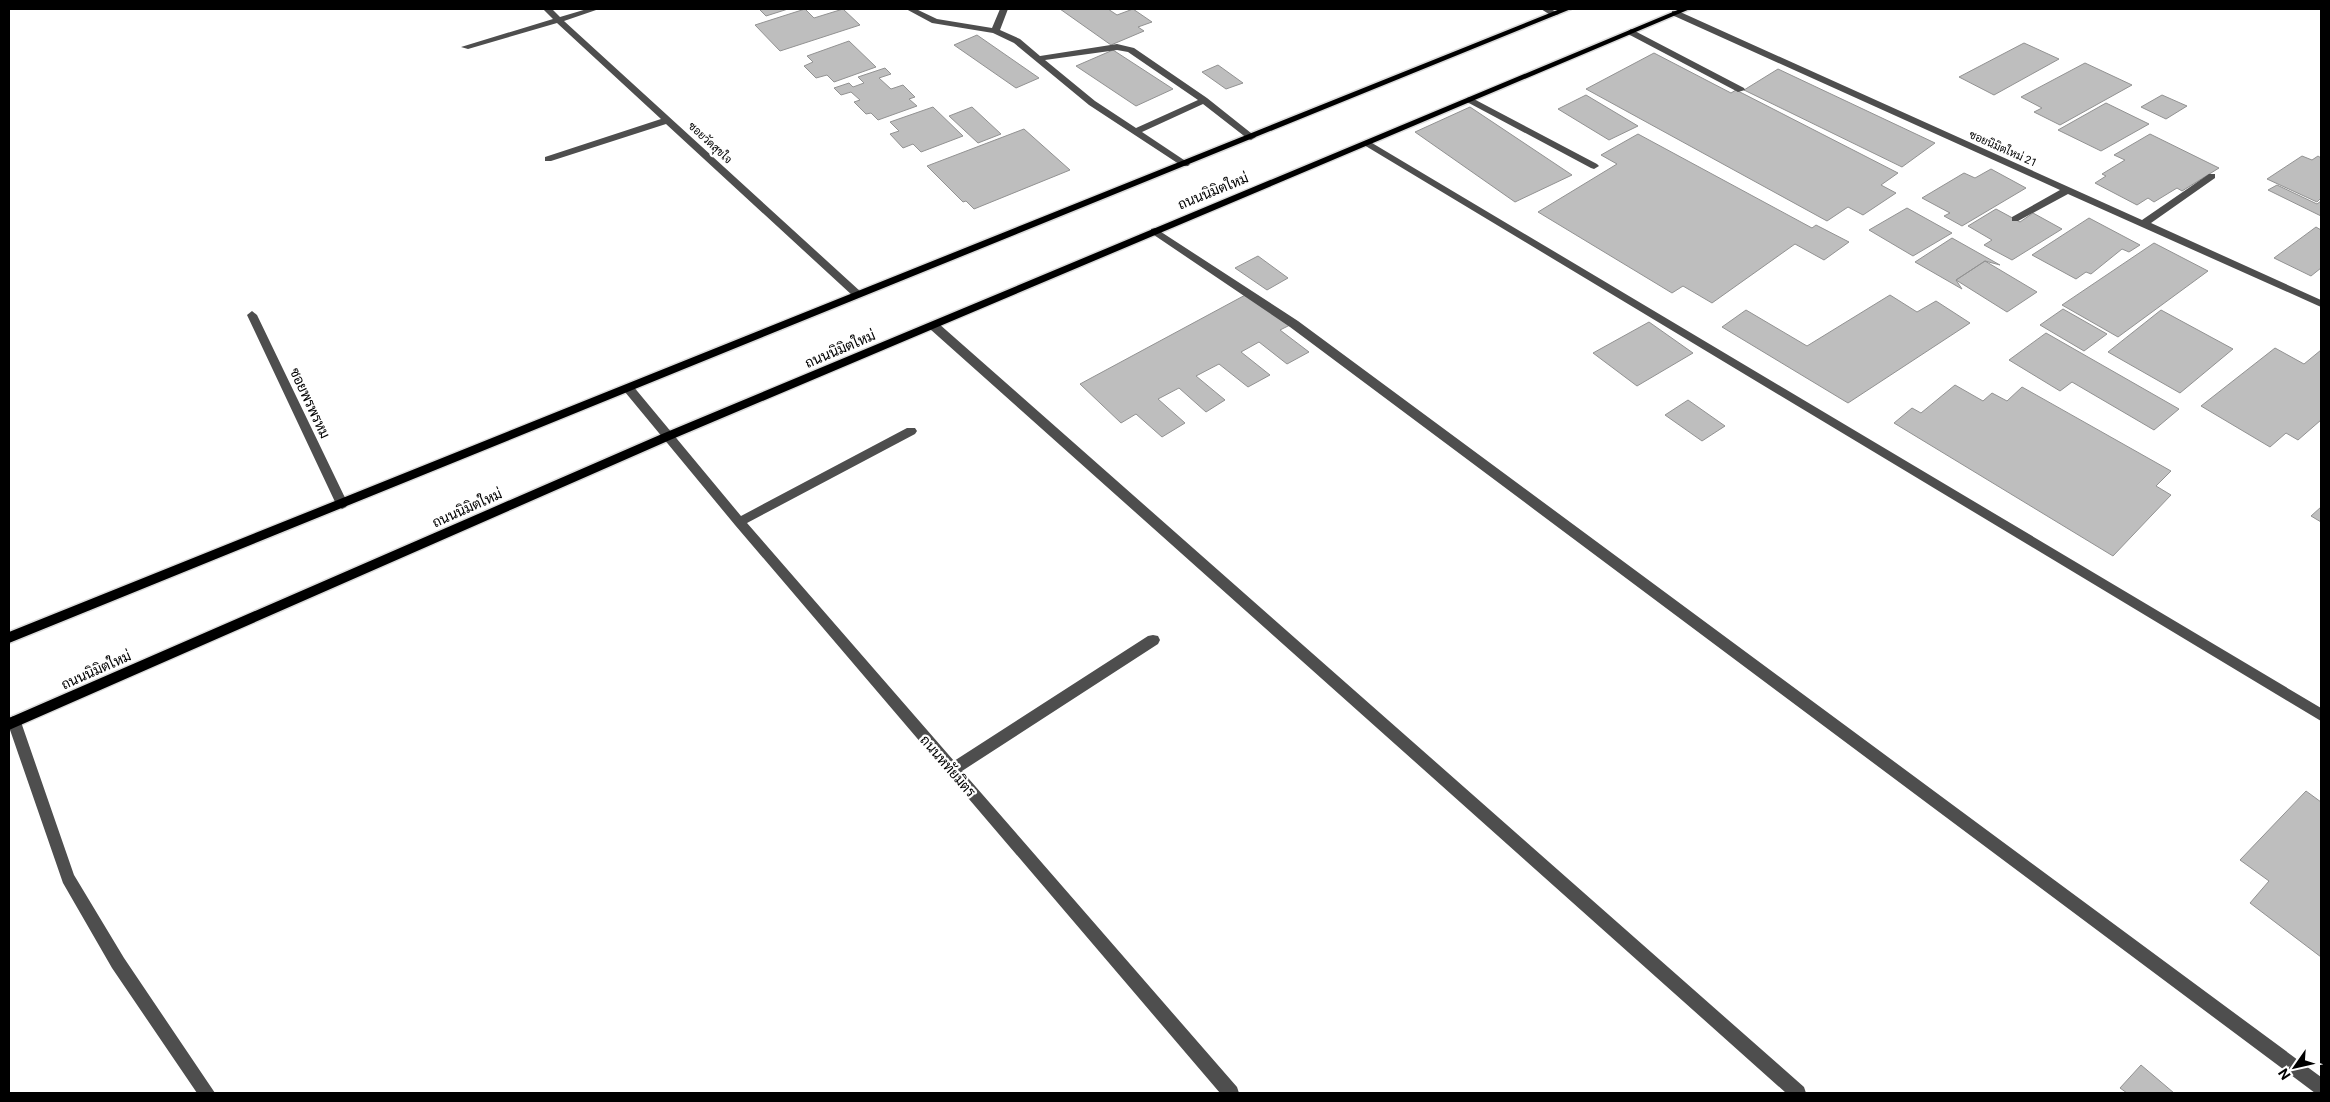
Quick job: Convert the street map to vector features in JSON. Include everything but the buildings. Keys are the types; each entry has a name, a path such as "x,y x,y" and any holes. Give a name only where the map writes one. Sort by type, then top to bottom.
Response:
{"main road":[{"path":"9,638 628,389 857,294 1185,164 1567,9"},
{"name":"ถนนนิมิตใหม่","path":"11,723 666,437 1686,9"}],"street":[{"name":"ซอยวัดสุขใจ","path":"547,9 857,294"},
{"path":"465,47 595,9"},
{"path":"910,9 935,21 994,31 1017,41 1040,58 1068,85 1115,119 1137,131 1185,164"},
{"path":"994,31 1004,9"},
{"path":"1545,9 1555,14"},
{"name":"ซอยนิมิตใหม่ 21","path":"1675,13 2321,304"},
{"path":"1631,32 1741,90"},
{"path":"1040,58 1117,47 1131,50 1204,100 1251,137"},
{"path":"1137,131 1204,100"},
{"path":"1470,100 1594,166"},
{"path":"548,159 668,120"},
{"path":"1367,143 2320,711"},
{"path":"2143,224 2212,176"},
{"path":"2015,219 2068,190"},
{"path":"1155,231 1294,324 2321,1087"},
{"name":"ซอยพรพรหม","path":"252,315 342,504"},
{"path":"934,326 1798,1093"},
{"name":"ถนนหทัยมิตร","path":"628,389 666,437 1231,1093"},
{"path":"739,522 911,431"},
{"path":"952,770 1152,640"},
{"path":"11,723 68,878 118,964 207,1093"}]}
